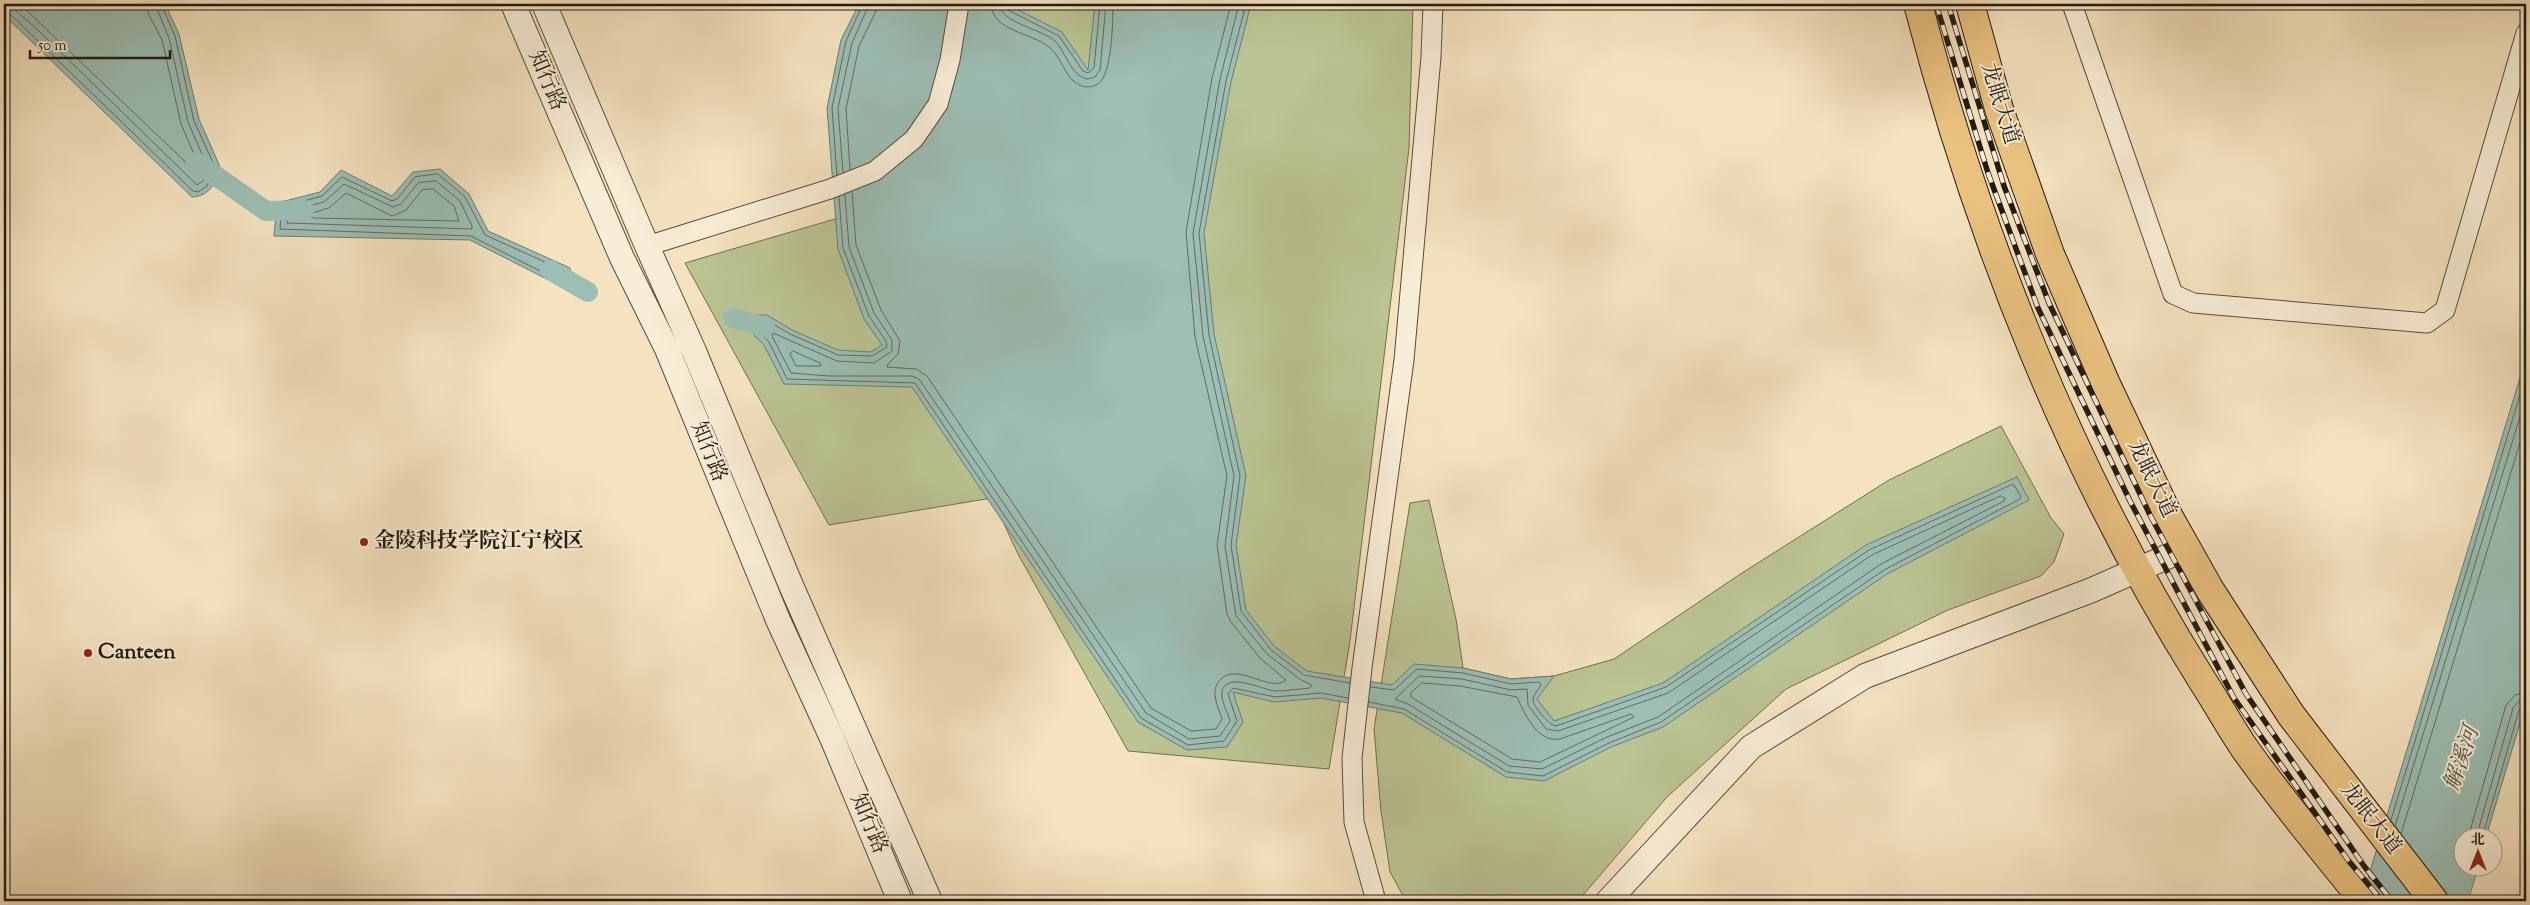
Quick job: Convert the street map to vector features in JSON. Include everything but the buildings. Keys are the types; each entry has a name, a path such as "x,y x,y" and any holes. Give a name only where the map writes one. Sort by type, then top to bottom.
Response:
{"main road":[{"path":"1918,4 1940,86 1996,253 2054,400 2137,570 2161,614 2245,749 2364,901"},
{"name":"龙眠大道","path":"1970,4 1999,109 2050,254 2106,384 2169,517 2210,590 2291,715 2434,901"}],"street":[{"name":"知行路","path":"513,4 622,258 667,350 770,603 832,738 900,901"},
{"name":"知行路","path":"544,4 694,351 790,583 930,901"},
{"path":"647,246 830,189 875,171 914,138 938,104 950,60 959,4"},
{"path":"1376,901 1354,822 1352,758 1362,668 1404,360 1431,57 1432,4"},
{"path":"2072,4 2173,294 2193,303 2427,323 2445,310 2526,33"},
{"path":"1608,901 1751,747 1865,676 2092,590 2187,548"}],"green space":[{"path":"983,4 1413,4 1409,148 1350,641 1329,769 1128,751 1018,554 992,498 829,525 685,263 910,197"},
{"path":"2001,426 2051,518 2064,534 2054,562 2041,576 1948,610 1786,689 1667,797 1578,901 1406,901 1390,872 1381,811 1374,729 1410,503 1429,500 1456,619 1463,668 1511,679 1554,676 1614,659 1742,573 1889,480"}],"water":[{"path":"4,4 165,4 179,34 199,119 220,167 211,188 203,194 192,197 4,15"},
{"path":"859,4 1006,4 1062,32 1088,70 1095,4 1251,4 1231,82 1204,233 1214,334 1246,476 1236,545 1246,610 1274,646 1307,671 1392,685 1414,664 1463,668 1511,679 1554,676 1537,699 1554,721 1663,683 1866,545 2017,477 2029,500 1887,574 1663,727 1611,747 1544,781 1506,777 1402,713 1321,698 1274,702 1233,692 1243,722 1227,747 1187,750 1138,722 912,387 784,384 764,345 734,315 767,315 792,330 838,350 871,352 882,345 864,319 838,249 827,108 841,40"},
{"path":"440,169 469,194 488,231 570,268 576,294 470,240 274,236 277,203 320,192 341,170 392,196 413,172"},
{"name":"解溪河","path":"2526,358 2526,703 2489,828 2452,828 2452,878 2475,878 2468,901 2361,901"}],"waterway":[{"path":"196,162 266,211 304,210"},
{"path":"550,270 588,292"},
{"path":"733,318 765,327"}],"railway":[{"path":"1936,4 1988,173 2038,308 2130,501 2234,698 2348,860 2382,901"},
{"path":"1948,4 2004,186 2049,303 2150,515 2246,694 2364,866 2392,901"}],"place":[{"name":"金陵科技学院江宁校区","path":"364,542"},
{"name":"Canteen","path":"88,653"}]}
